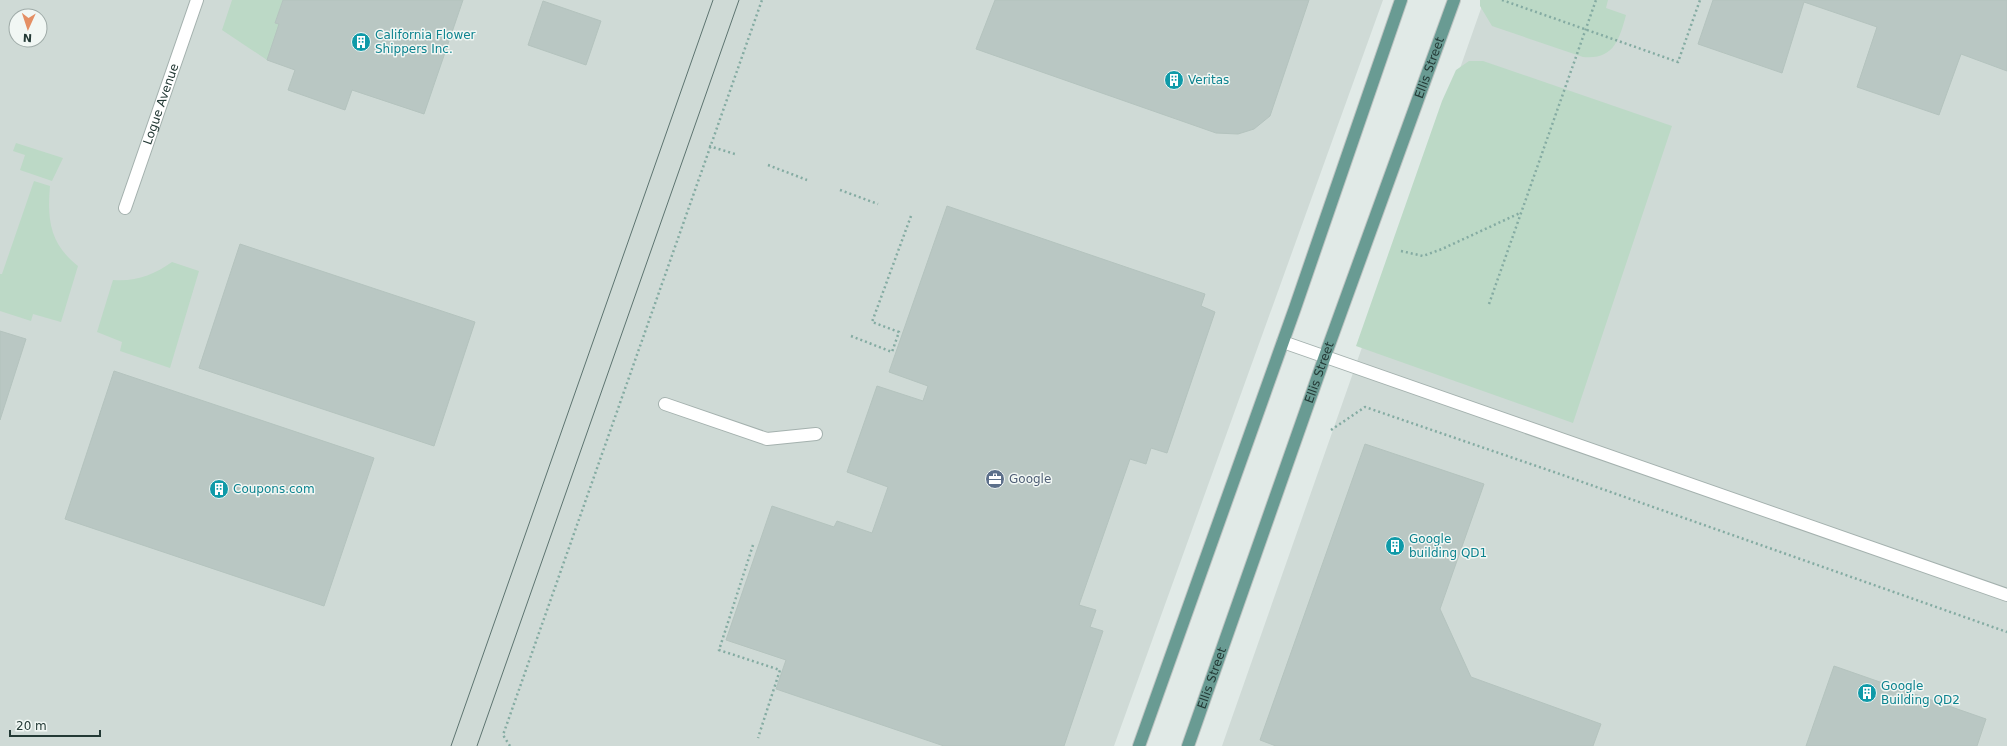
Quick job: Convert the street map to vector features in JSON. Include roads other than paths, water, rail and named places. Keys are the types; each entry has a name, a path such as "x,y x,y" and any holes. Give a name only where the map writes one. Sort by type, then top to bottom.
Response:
{"main road":[{"path":"1139,746 1283,342 1401,0"},
{"name":"Ellis Street","path":"1188,746 1325,356 1454,0"}],"street":[{"name":"Logue Avenue","path":"125,208 197,0"},
{"path":"1283,342 2007,595"},
{"path":"665,404 767,439 816,434"}],"tram line":[{"path":"451,746 713,0"},
{"path":"477,746 739,0"}],"place":[{"name":"California Flower Shippers Inc.","path":"361,42"},
{"name":"Veritas","path":"1174,80"},
{"name":"Google","path":"995,479"},
{"name":"Coupons.com","path":"219,489"},
{"name":"Google building QD1","path":"1395,546"},
{"name":"Google Building QD2","path":"1867,693"}]}
